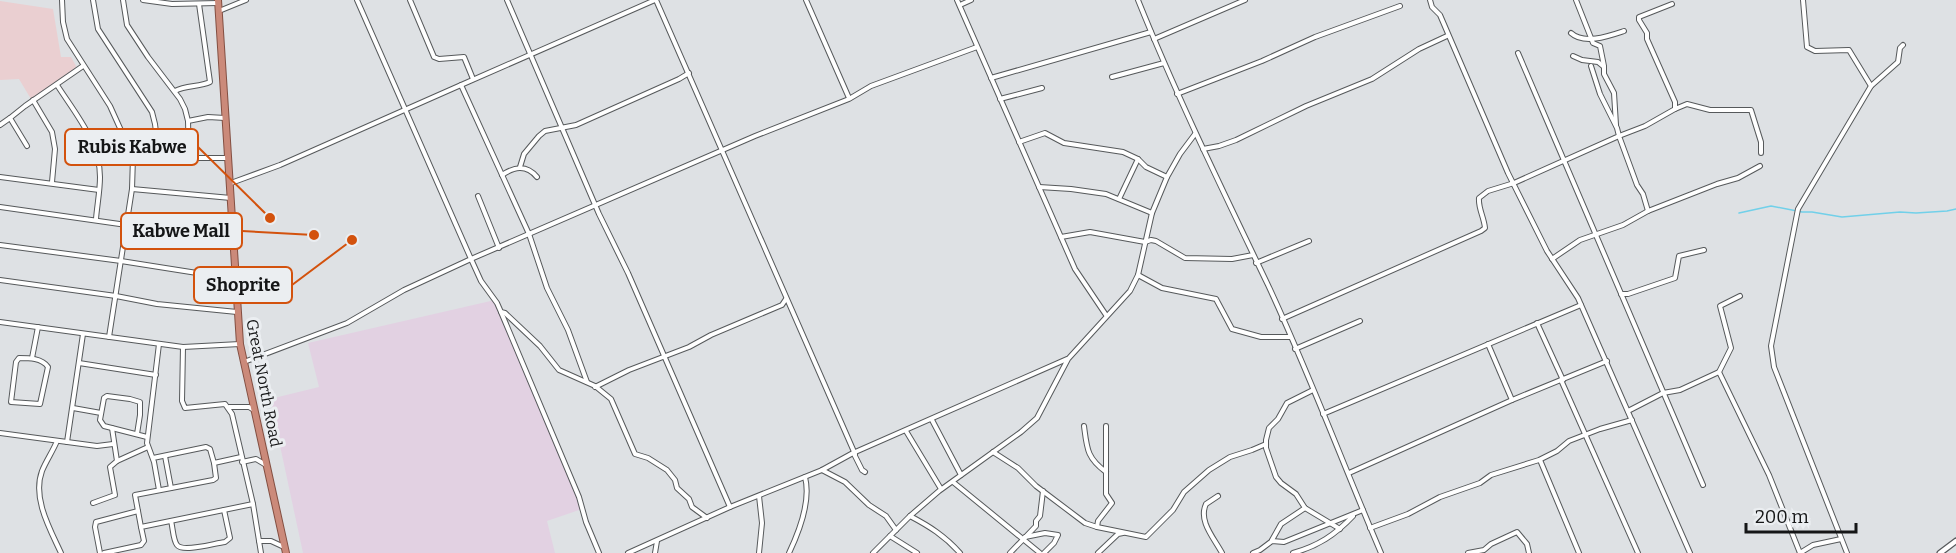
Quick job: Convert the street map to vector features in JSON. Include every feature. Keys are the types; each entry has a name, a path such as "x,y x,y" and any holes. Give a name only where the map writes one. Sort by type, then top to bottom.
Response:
{"highway":[{"name":"Great North Road","path":"218,2 240,344 286,551"}],"street":[{"path":"62,0 63,22 67,39 114,113 133,157 132,189 110,337"},
{"path":"93,0 98,30 152,112 159,156"},
{"path":"123,0 127,25 148,57 175,91 185,109 188,121 189,158"},
{"path":"143,0 172,4 218,2"},
{"path":"218,12 246,0"},
{"path":"357,0 481,281 501,312 579,497 586,522 599,553"},
{"path":"410,0 436,58 464,57 473,79"},
{"path":"507,0 730,507"},
{"path":"230,183 280,165 656,0 785,301 789,305 854,454 865,472"},
{"path":"806,0 849,99"},
{"path":"957,0 1061,237 1080,277 1106,315"},
{"path":"960,5 971,0"},
{"path":"1138,0 1195,134 1290,337 1381,553"},
{"path":"1154,39 1245,0"},
{"path":"1430,0 1432,7 1440,15 1447,36 1514,183 1552,259 1581,305 1690,553"},
{"path":"1576,0 1593,43 1600,46 1604,74 1614,93 1619,136 1648,211"},
{"path":"1803,0 1807,48 1815,51 1849,50 1871,86"},
{"path":"175,91 186,86 210,82 199,4"},
{"path":"1672,4 1639,20 1654,50 1675,102 1675,109"},
{"path":"1177,94 1241,70 1315,37 1400,6"},
{"path":"1571,33 1579,38 1592,38 1624,31"},
{"path":"991,78 1151,32"},
{"path":"1203,149 1236,140 1306,106 1372,79 1419,49 1447,36"},
{"path":"1847,553 1774,367 1771,346 1798,209 1871,86 1895,67 1903,45"},
{"path":"244,362 347,323 404,290 471,259 755,136 849,99 872,86 977,46"},
{"path":"1518,53 1703,485"},
{"path":"1573,56 1598,62 1604,67"},
{"path":"1113,77 1164,63"},
{"path":"0,125 83,66"},
{"path":"1591,66 1600,94 1617,128"},
{"path":"520,167 524,154 545,131 576,125 689,73"},
{"path":"461,85 529,234 547,288 568,330 587,383"},
{"path":"57,86 91,137 99,166 96,219"},
{"path":"1000,99 1042,88"},
{"path":"33,100 52,132 55,149 52,182"},
{"path":"1282,319 1481,231 1485,228 1478,204 1479,198 1488,191 1514,183 1645,126 1688,104 1710,110 1751,110 1761,142 1761,153"},
{"path":"188,121 208,117 225,118"},
{"path":"10,118 27,146"},
{"path":"1019,142 1044,132 1064,143 1117,150 1138,159 1167,177"},
{"path":"873,553 941,489 1037,418 1068,359 1130,291 1138,275 1152,213 1167,177 1195,134"},
{"path":"133,157 228,158"},
{"path":"1119,199 1138,159"},
{"path":"1552,259 1580,240 1623,225 1648,211 1738,178 1760,166"},
{"path":"502,175 520,167 528,169 537,177"},
{"path":"0,177 52,182 99,190"},
{"path":"1039,187 1106,194 1152,213"},
{"path":"132,189 231,198"},
{"path":"478,196 500,248"},
{"path":"0,207 232,240"},
{"path":"1061,237 1090,232 1145,242 1150,240 1161,243 1185,258 1232,259 1252,255"},
{"path":"1256,263 1308,241"},
{"path":"0,245 235,279"},
{"path":"1622,294 1675,278 1679,256 1704,250"},
{"path":"1138,275 1161,288 1216,299 1232,329 1261,337 1290,337"},
{"path":"0,280 157,304 237,312"},
{"path":"1628,411 1663,393 1680,390 1719,372 1731,348 1720,306 1740,296"},
{"path":"595,387 689,347 785,301"},
{"path":"1323,414 1581,305"},
{"path":"501,312 505,313 540,346 559,370 595,387 612,401 635,454 648,458 667,470 675,480 677,488 689,499 692,507 707,518"},
{"path":"1295,349 1360,321"},
{"path":"0,322 183,347 240,344"},
{"path":"1537,323 1638,553"},
{"path":"32,358 38,327"},
{"path":"68,442 83,334"},
{"path":"159,344 147,437 159,490"},
{"path":"1488,344 1512,400"},
{"path":"183,347 182,401 185,408 219,404 229,407 249,407 255,410"},
{"path":"19,358 32,358 46,363 48,367 40,405 11,402 16,362 19,358"},
{"path":"628,553 730,507 822,470 1068,359"},
{"path":"1349,473 1512,400 1607,361"},
{"path":"79,363 156,375"},
{"path":"1719,372 1769,476 1800,553 1813,545 1841,539"},
{"path":"1313,390 1287,403 1278,419 1269,428 1266,444 1276,477 1281,483 1296,494 1305,508 1340,529"},
{"path":"137,434 140,402 107,396 103,401 102,424 147,437"},
{"path":"229,407 253,504 261,553"},
{"path":"73,408 101,413"},
{"path":"932,420 961,475"},
{"path":"1370,528 1408,514 1440,497 1480,483 1491,475 1540,459 1557,451 1569,441 1632,420"},
{"path":"1084,426 1089,455 1106,472"},
{"path":"1097,527 1098,521 1112,503 1106,494 1106,426"},
{"path":"112,428 117,460"},
{"path":"906,431 941,489"},
{"path":"0,433 97,446 113,444"},
{"path":"57,441 40,480 44,517 61,553"},
{"path":"993,452 1018,468 1042,491 1085,523 1146,537 1161,525 1184,492 1209,470 1230,457 1266,444"},
{"path":"93,503 115,495 110,467 117,460 148,447"},
{"path":"138,511 96,522 95,527 102,553 141,545 144,541 135,495 216,478 210,449 206,447 153,458"},
{"path":"165,456 171,488"},
{"path":"214,463 256,459 266,465"},
{"path":"1540,459 1579,553"},
{"path":"822,470 845,482 869,505 886,516 896,530"},
{"path":"789,553 806,500 805,477"},
{"path":"953,482 1023,538 1042,553 1054,543 1058,535 1045,533 1023,538"},
{"path":"1010,553 1036,526 1036,521 1040,516 1042,491"},
{"path":"759,496 762,523 759,553"},
{"path":"1218,496 1206,504 1203,516 1208,530 1222,553"},
{"path":"141,527 253,504"},
{"path":"1253,553 1272,541 1281,524 1305,508"},
{"path":"171,521 176,544 181,548 189,549 225,542 230,538 224,510"},
{"path":"1272,541 1284,542 1363,510"},
{"path":"1293,553 1322,542 1356,513"},
{"path":"910,516 934,529 960,553"},
{"path":"1098,553 1118,534 1124,532"},
{"path":"1468,553 1484,550 1516,532 1526,542 1528,553"},
{"path":"890,536 917,553"},
{"path":"655,553 657,540"},
{"path":"259,542 271,541 286,551"},
{"path":"1940,553 1956,541"}],"shaded area":[{"path":"0,1 53,9 61,57 71,57 76,66 74,71 31,99 19,79 0,80"},
{"path":"495,300 582,509 547,521 555,553 303,553 270,399 319,387 308,343"}],"waterway":[{"path":"1739,213 1771,206 1842,217 1956,209"}],"place":[{"name":"Rubis Kabwe","path":"270,218"},
{"name":"Kabwe Mall","path":"314,235"},
{"name":"Shoprite","path":"352,240"}]}
